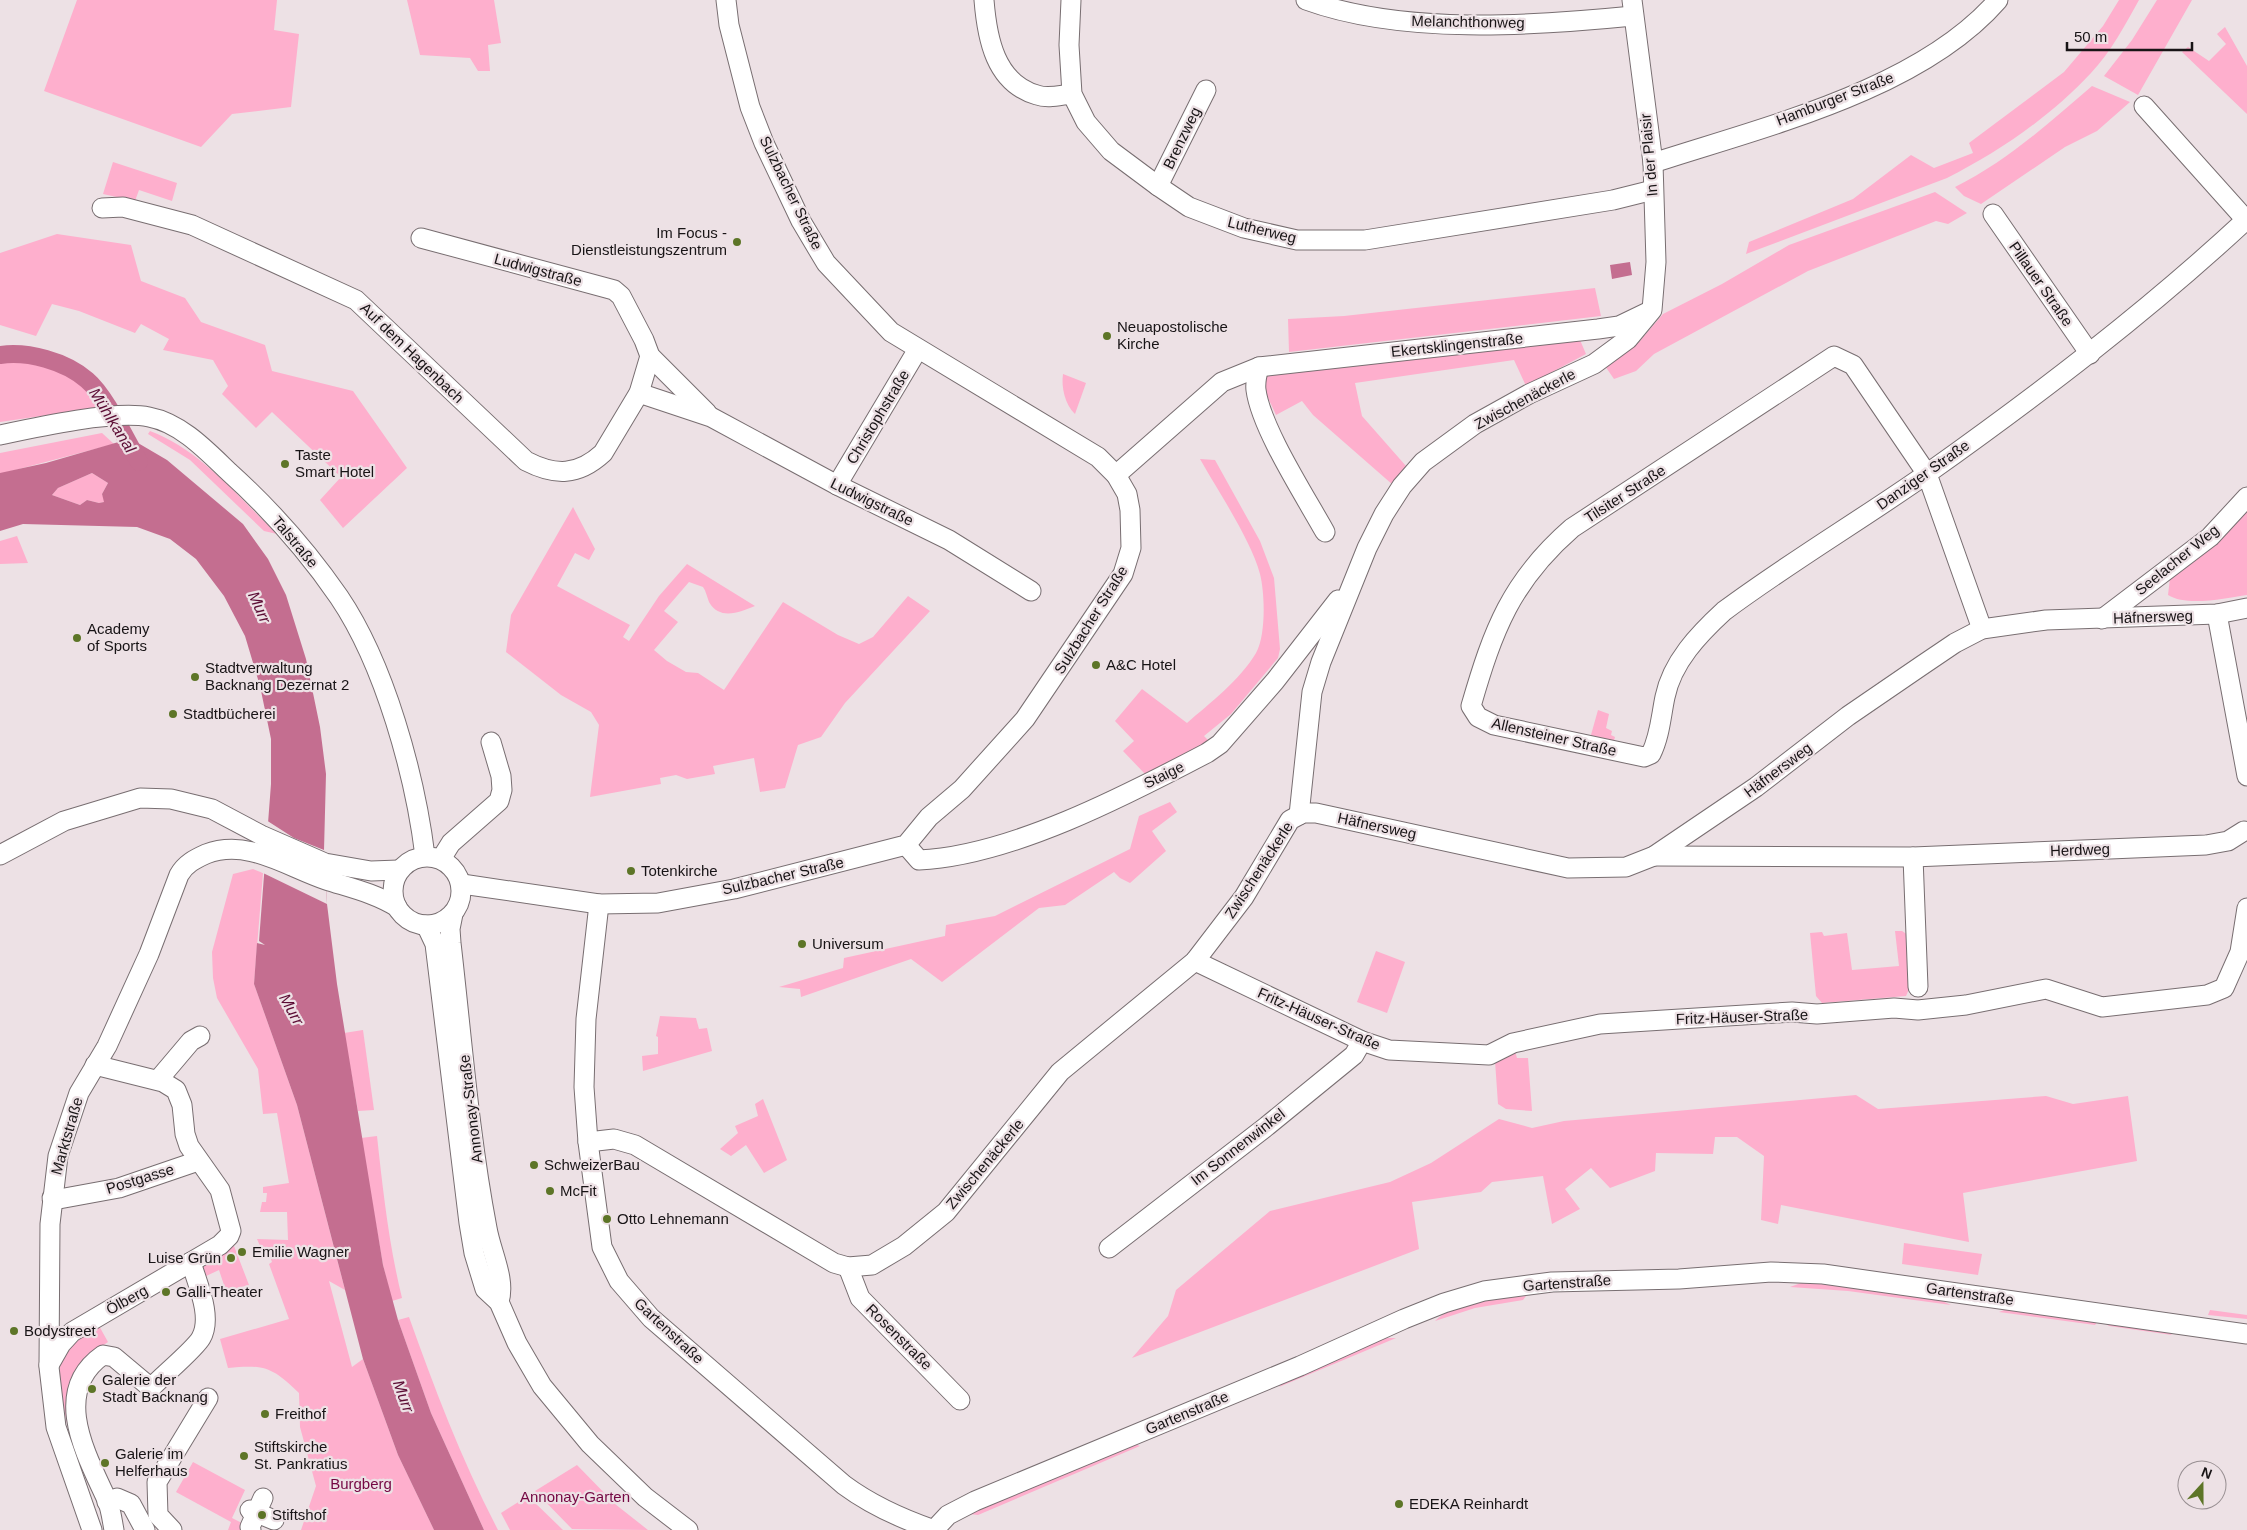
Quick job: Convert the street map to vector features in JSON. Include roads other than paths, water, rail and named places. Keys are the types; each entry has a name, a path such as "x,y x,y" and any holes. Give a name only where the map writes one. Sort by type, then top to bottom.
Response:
{"street":[{"path":"984,0 986,28 1000,68 1016,85 1038,96 1072,94"},
{"name":"Lutherweg","path":"1071,0 1069,44 1072,94 1086,122 1111,151 1189,207 1244,228 1306,240 1365,240 1612,200 1653,190"},
{"name":"Melanchthonweg","path":"1306,0 1371,19 1475,24 1569,23 1632,8"},
{"name":"Hamburger Straße","path":"1653,164 1808,112 1882,83 1943,48 1998,0"},
{"name":"Sulzbacher Straße","path":"462,884 599,904 658,902 734,889 906,845 929,817 962,789 1026,719 1123,574 1131,548 1130,510 1127,494 1116,475 1098,457 918,349 884,326 826,263 801,221 764,143 750,107 729,25 728,1"},
{"name":"In der Plaisir","path":"1632,8 1653,164 1656,262 1652,310"},
{"name":"Brenzweg","path":"1158,186 1206,90"},
{"path":"2144,106 2247,220"},
{"name":"Auf dem Hagenbach","path":"102,208 123,207 192,225 356,300 526,461 542,470 573,472 596,460 603,453 639,392 650,356"},
{"name":"Pillauer Straße","path":"1993,214 2090,354"},
{"name":"Danziger Straße","path":"1644,757 1651,754 1655,745 1665,695 1676,666 1706,628 1745,595 1927,474 2090,354 2172,288 2247,220"},
{"name":"Ludwigstraße","path":"422,238 614,290 621,296 644,340 650,356 711,417"},
{"name":"Ekertsklingenstraße","path":"1116,475 1222,382 1260,367 1619,326 1652,310"},
{"name":"Zwischenäckerle","path":"588,1142 614,1139 635,1145 834,1263 848,1267 872,1266 904,1246 946,1212 1060,1072 1195,962 1244,897 1290,820 1299,814 1312,692 1321,662 1356,574 1384,514 1402,486 1423,462 1475,424 1529,394 1594,364 1628,339 1652,310"},
{"name":"Christophstraße","path":"837,485 918,349"},
{"name":"Tilsiter Straße","path":"1471,706 1496,627 1516,590 1548,548 1572,528 1834,356 1853,365 1927,474"},
{"path":"1260,367 1256,389 1259,402 1272,435 1325,532"},
{"name":"Ludwigstraße","path":"639,392 711,417 837,485 949,540 1031,591"},
{"name":"Talstraße","path":"0,435 94,418 127,415 150,417 165,422 186,434 255,496 297,544 339,597 371,656 384,686 421,828 433,858"},
{"path":"1927,474 1982,630"},
{"name":"Seelacher Weg","path":"2102,619 2210,537 2247,497"},
{"name":"Staige","path":"906,845 920,860 946,859 1014,840 1092,809 1207,753 1220,744 1275,681 1326,617 1356,574"},
{"name":"Häfnersweg","path":"1299,814 1316,813 1568,868 1626,867 1654,856 1756,788 1848,716 1956,643 1982,630 2046,620 2216,614 2247,608"},
{"path":"2216,614 2247,776"},
{"name":"Allensteiner Straße","path":"1471,706 1478,717 1494,725 1644,757"},
{"path":"397,907 393,888 400,870 408,862 433,858 496,805 501,797 501,776 491,742"},
{"path":"0,855 64,820 140,798 171,799 212,809 259,844 325,871 397,907 404,916 414,922 426,925 438,924 453,914 460,901 462,884 456,871 433,858"},
{"name":"Herdweg","path":"1654,856 1913,856 2206,844 2228,841 2246,832"},
{"name":"Marktstraße","path":"92,1530 56,1427 49,1366 50,1224 58,1156 67,1124 79,1093 107,1046 149,954 182,869 196,858 224,849 259,844"},
{"path":"1913,856 1918,987"},
{"path":"325,871 400,870"},
{"name":"Gartenstraße","path":"599,904 586,1019 584,1087 588,1142 602,1247 619,1281 651,1318 844,1485 863,1499 934,1530 948,1515 1010,1485 1300,1366 1444,1303 1484,1291 1552,1282 1679,1279 1771,1272 1824,1274 2247,1334"},
{"name":"Fritz-Häuser-Straße","path":"1195,962 1362,1042 1389,1050 1489,1055 1513,1043 1600,1024 1792,1012 1817,1014 1894,1008 1918,1010 1966,1005 2046,988 2102,1007 2207,995 2224,988 2240,952 2247,908"},
{"name":"Annonay-Straße","path":"453,914 450,929 451,943 471,1116 487,1229 502,1290 499,1302"},
{"name":"Annonay-Straße","path":"426,925 435,944 474,1253 485,1289 499,1302 516,1343 542,1386 590,1444 645,1497 688,1530"},
{"path":"95,1065 158,1080 190,1041 200,1036"},
{"name":"Im Sonnenwinkel","path":"1109,1248 1267,1126 1354,1055 1362,1042"},
{"name":"Ölberg","path":"49,1366 61,1344 72,1332 174,1274 220,1245 229,1236 231,1231 222,1195 212,1176 198,1161 185,1134 182,1105 176,1090 158,1080"},
{"name":"Postgasse","path":"52,1198 59,1199 120,1188 198,1161"},
{"path":"114,1530 108,1502 83,1448 76,1424 78,1386 91,1363 102,1355 114,1357 151,1388 201,1338 206,1322 191,1262"},
{"name":"Rosenstraße","path":"848,1267 860,1298 960,1400"},
{"path":"172,1530 158,1515 157,1482 208,1398"},
{"path":"108,1502 117,1498 126,1500 134,1508 140,1525"},
{"path":"255,1513 274,1520"}],"water":[{"path":"1630,262 1632,275 1612,279 1610,265"},
{"name":"Murr","path":"122,441 138,443 167,460 243,524 268,559 286,595 306,659 320,727 326,774 324,850 327,904 337,984 383,1265 398,1320 431,1413 484,1530 434,1530 398,1455 363,1359 297,1105 254,984 257,943 265,945 259,941 271,784 271,739 260,686 245,636 224,596 196,559 170,539 137,527 23,524 0,531 0,473 46,463","holes":["92,473 108,483 102,494 104,502 99,503 87,500 80,505 52,495 58,488"]}],"waterway":[{"name":"Mühlkanal","path":"0,355 34,356 57,363 78,373 101,396 139,462"}],"place":[{"name":"Im Focus - Dienstleistungszentrum","path":"737,242"},
{"name":"Neuapostolische Kirche","path":"1107,336"},
{"name":"Taste Smart Hotel","path":"285,464"},
{"name":"Academy of Sports","path":"77,638"},
{"name":"A&C Hotel","path":"1096,665"},
{"name":"Stadtverwaltung Backnang Dezernat 2","path":"195,677"},
{"name":"Stadtbücherei","path":"173,714"},
{"name":"Totenkirche","path":"631,871"},
{"name":"Universum","path":"802,944"},
{"name":"SchweizerBau","path":"534,1165"},
{"name":"McFit","path":"550,1191"},
{"name":"Otto Lehnemann","path":"607,1219"},
{"name":"Emilie Wagner","path":"242,1252"},
{"name":"Luise Grün","path":"231,1258"},
{"name":"Galli-Theater","path":"166,1292"},
{"name":"Bodystreet","path":"14,1331"},
{"name":"Galerie der Stadt Backnang","path":"92,1389"},
{"name":"Freithof","path":"265,1414"},
{"name":"Stiftskirche St. Pankratius","path":"244,1456"},
{"name":"Galerie im Helferhaus","path":"105,1463"},
{"name":"EDEKA Reinhardt","path":"1399,1504"},
{"name":"Stiftshof","path":"262,1515"}],"park label":[{"name":"Burgberg","path":"361,1484"},
{"name":"Annonay-Garten","path":"575,1497"}]}
